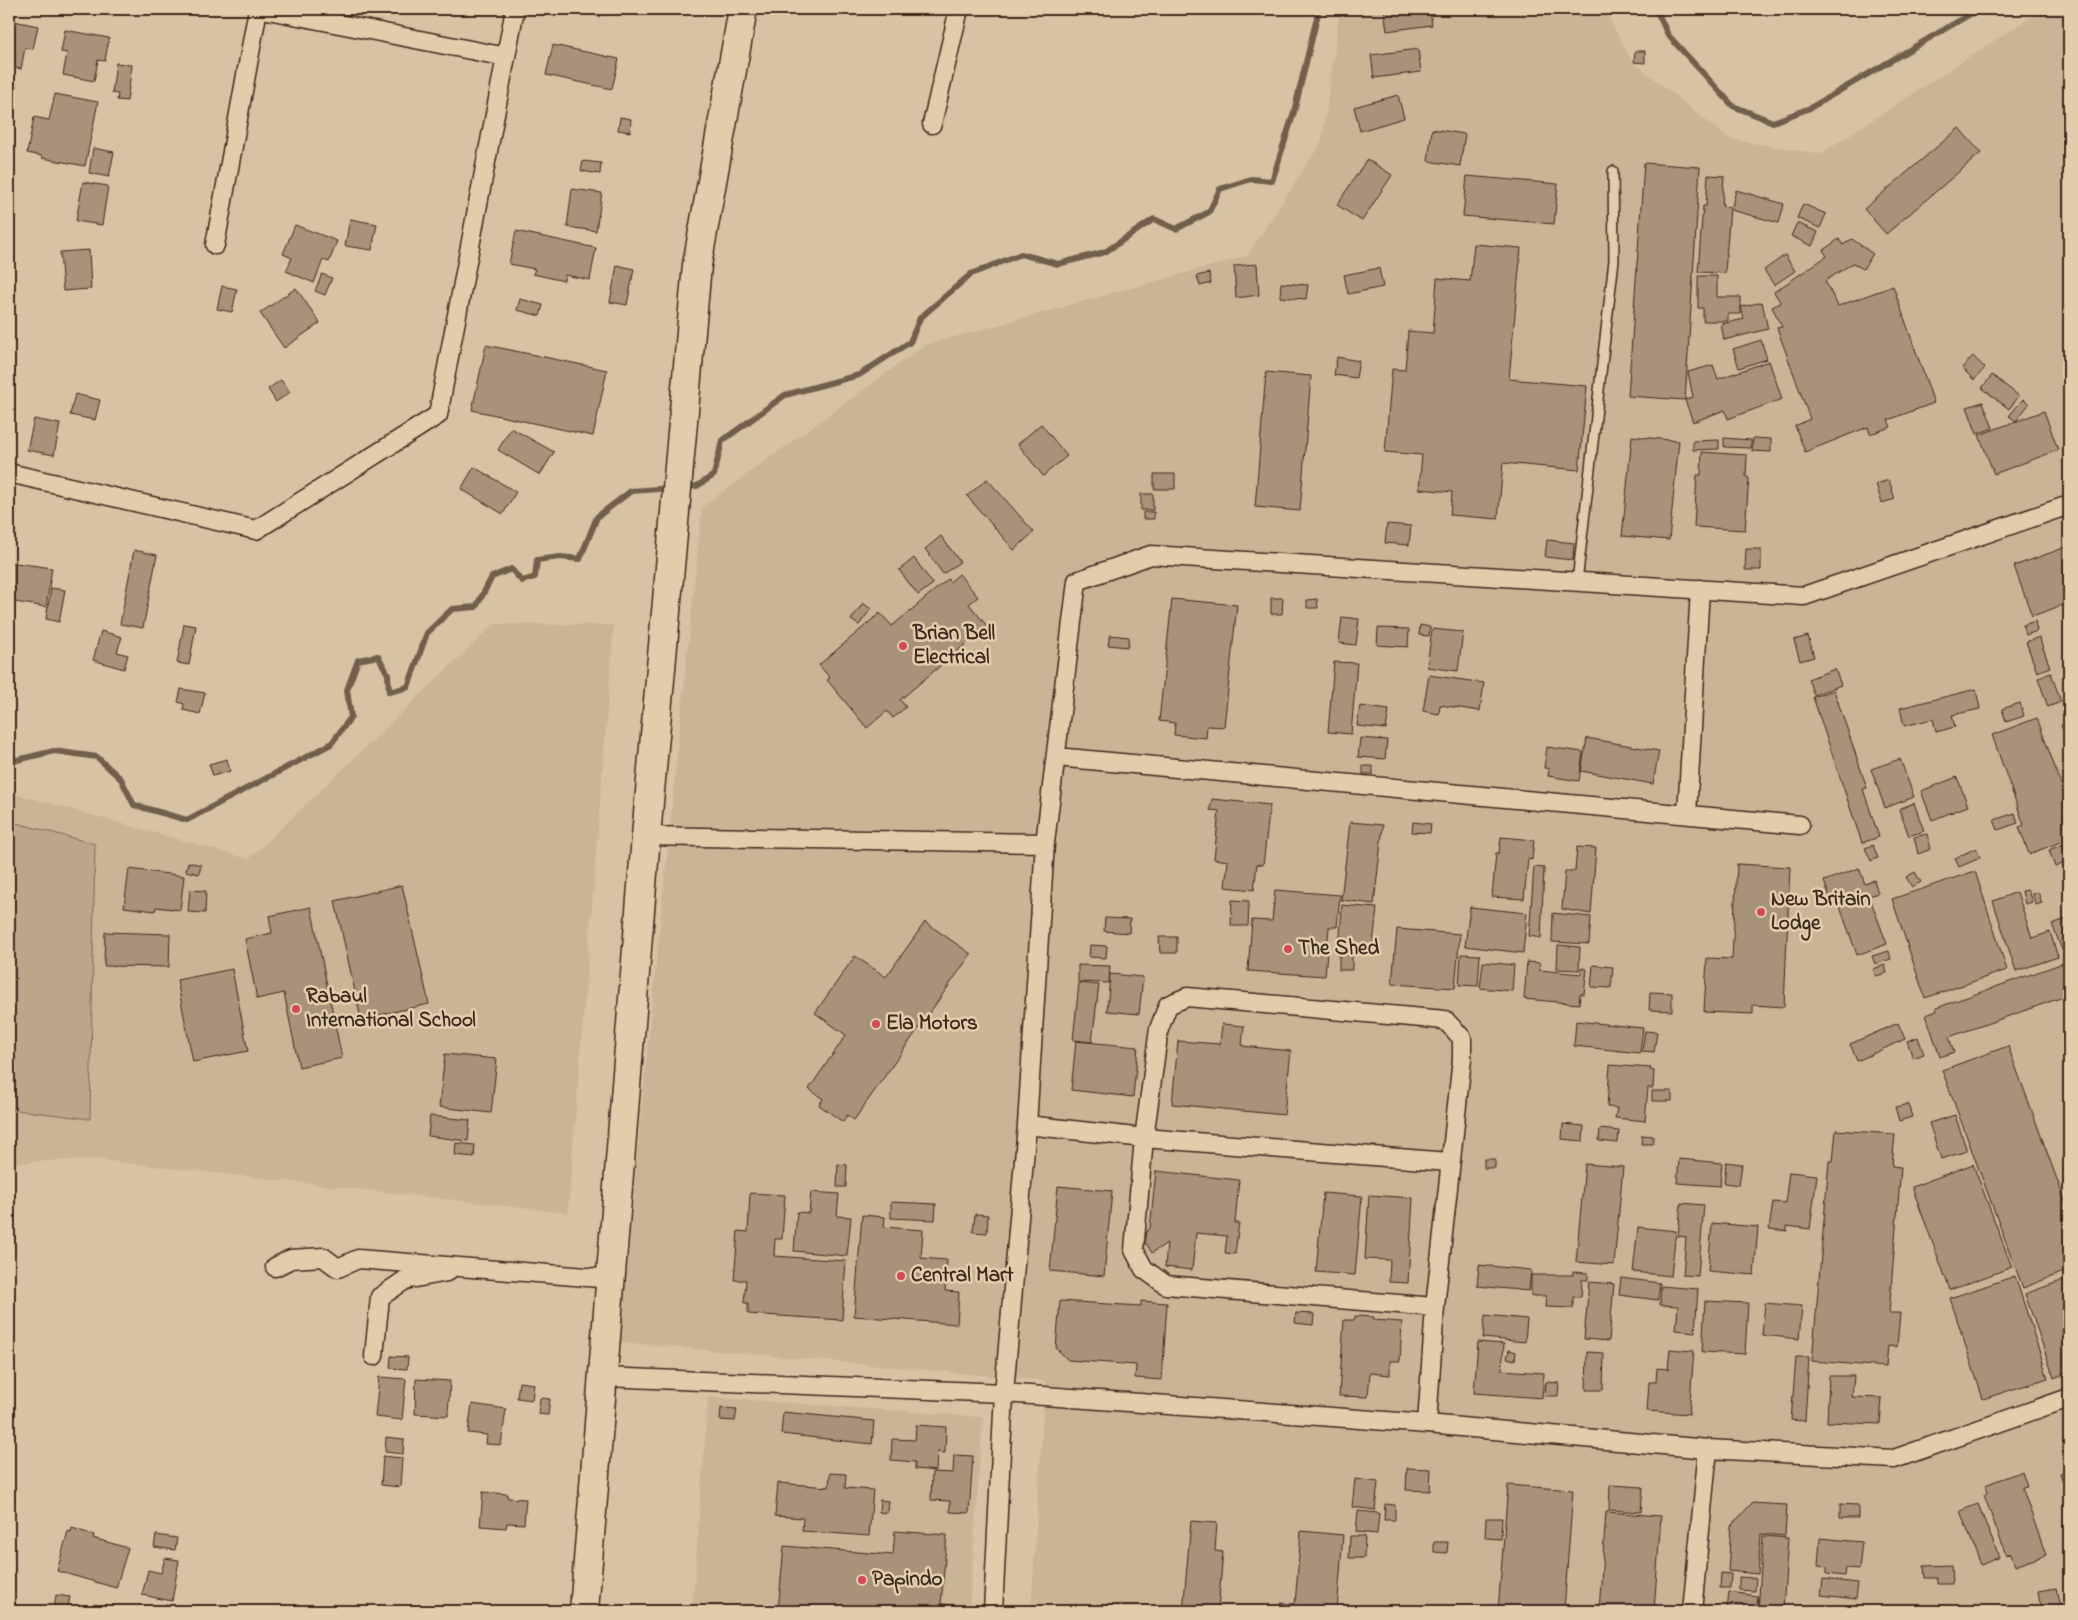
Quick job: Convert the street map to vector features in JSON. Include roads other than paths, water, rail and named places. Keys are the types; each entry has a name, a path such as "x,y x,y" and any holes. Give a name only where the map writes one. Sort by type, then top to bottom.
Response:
{"main road":[{"path":"584,1611 646,836 697,265 743,9"}],"street":[{"path":"215,245 258,9"},
{"path":"262,9 506,57"},
{"path":"9,473 256,530 438,415 515,9"},
{"path":"932,124 959,9"},
{"path":"993,1611 1004,1393 1028,1125 1046,843 1077,581 1151,554 1804,596 2069,505"},
{"path":"1687,814 1700,590"},
{"path":"1056,758 1800,825"},
{"path":"646,836 1046,843"},
{"path":"1427,1424 1435,1307 1449,1162 1462,1059 1462,1038 1445,1020 1187,997 1168,1005 1159,1029 1144,1138 1134,1250 1144,1269 1166,1285 1435,1307"},
{"path":"1028,1125 1144,1138 1449,1162"},
{"path":"275,1267 291,1259 323,1257 338,1268 358,1259 612,1279"},
{"path":"374,1356 375,1328 380,1297 405,1280 469,1268"},
{"path":"604,1377 1004,1393 1427,1424 1708,1449 1894,1459 2069,1398"},
{"path":"1692,1611 1708,1449"}],"lane":[{"path":"1577,582 1614,260 1613,171"}],"waterway":[{"path":"684,487 697,486 714,475 722,441 785,395 859,375 910,342 920,318 971,274 1021,254 1058,264 1105,252 1154,219 1176,229 1209,212 1220,189 1251,179 1272,181 1294,112 1319,9"},
{"path":"1656,9 1668,35 1733,106 1773,122 1810,108 1979,9"},
{"path":"9,762 54,751 97,757 121,779 134,805 187,820 331,744 351,717 347,690 358,660 378,656 388,674 389,692 408,687 427,633 452,609 476,607 492,577 511,569 522,581 535,577 537,560 560,557 580,559 597,517 631,491 672,488"}],"place":[{"name":"Brian Bell Electrical","path":"903,646"},
{"name":"New Britain Lodge","path":"1761,912"},
{"name":"The Shed","path":"1288,949"},
{"name":"Rabaul International School","path":"296,1009"},
{"name":"Ela Motors","path":"876,1024"},
{"name":"Central Mart","path":"901,1276"},
{"name":"Papindo","path":"862,1580"}]}
